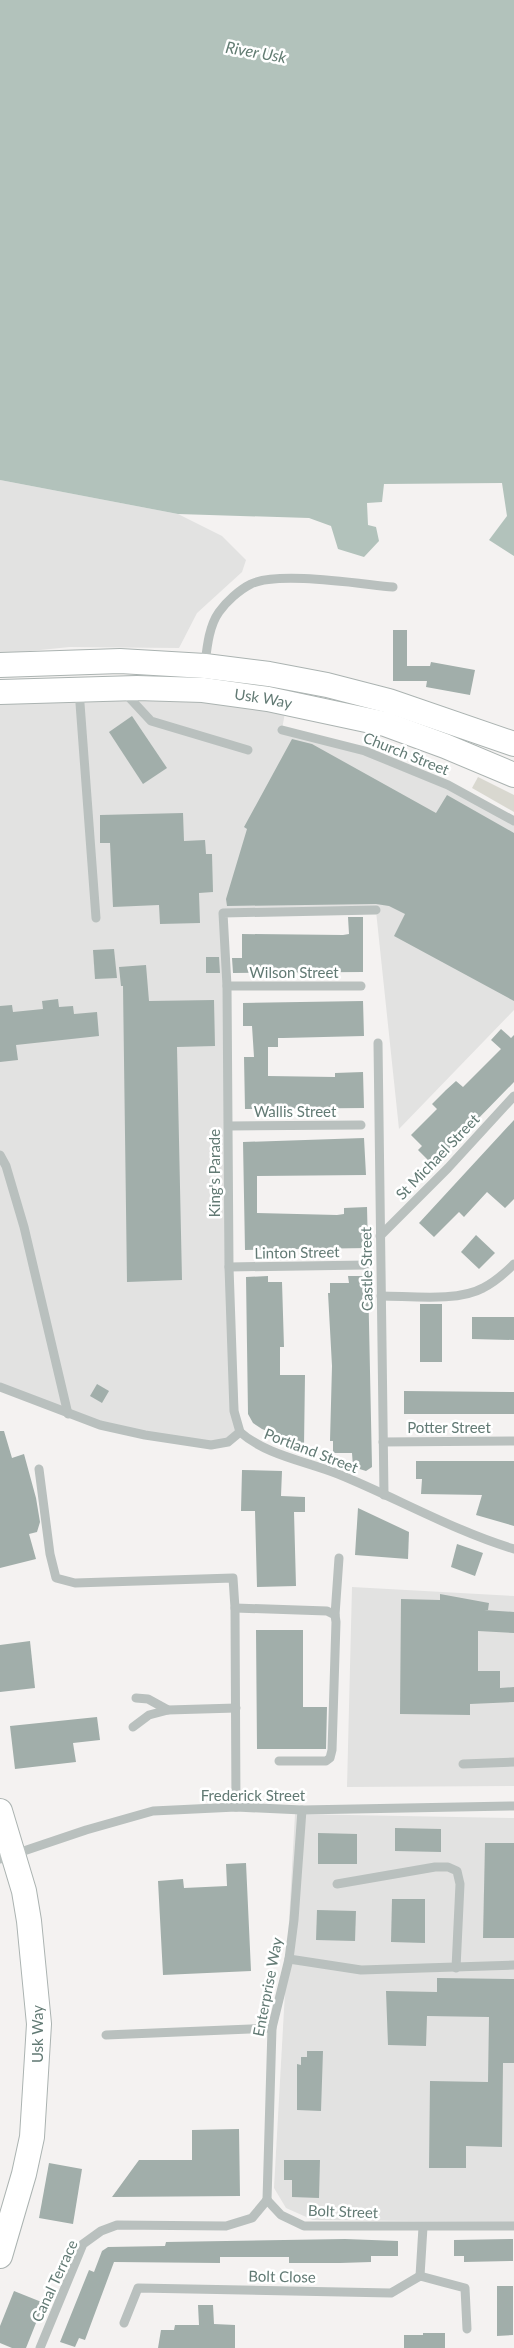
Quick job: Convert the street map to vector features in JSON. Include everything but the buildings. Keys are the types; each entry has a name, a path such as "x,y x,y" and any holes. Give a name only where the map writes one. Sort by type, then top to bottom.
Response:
{"main road":[{"name":"Usk Way","path":"0,666 120,661 205,666 327,685 389,701 514,744"},
{"name":"Usk Way","path":"0,692 122,688 203,690 268,698 385,724 445,746 514,775"},
{"name":"Usk Way","path":"0,1811 4,1859 19,1953 24,2050 21,2113 16,2147 0,2212"},
{"name":"Usk Way","path":"0,2256 24,2174 32,2137 39,2024 34,1957 24,1891 4,1859"}],"street":[{"path":"205,666 209,637 218,613 232,598 251,584 280,578 393,587"},
{"path":"122,688 151,721 248,750"},
{"path":"79,690 96,918"},
{"name":"Church Street","path":"282,730 365,751 448,785 514,821"},
{"name":"King's Parade","path":"240,1432 234,1411 229,1267 227,986 223,913 376,910"},
{"name":"Wilson Street","path":"227,986 361,986"},
{"name":"Castle Street","path":"378,1043 384,1495"},
{"name":"St Michael Street","path":"380,1236 448,1168 514,1096"},
{"name":"Wallis Street","path":"229,1126 360,1125"},
{"path":"0,1155 6,1166 24,1227 68,1414"},
{"path":"381,1296 457,1296 481,1290 503,1275 514,1264"},
{"name":"Linton Street","path":"229,1267 366,1265"},
{"path":"0,1387 100,1425 145,1435 211,1445 228,1442 240,1432"},
{"name":"Portland Street","path":"240,1432 252,1443 338,1474 456,1528 514,1549"},
{"name":"Potter Street","path":"383,1442 514,1441"},
{"path":"40,1469 50,1554 56,1578 75,1583 233,1578 235,1608 236,1807"},
{"path":"279,1762 326,1761 330,1758 339,1558"},
{"path":"235,1608 327,1611 335,1616"},
{"path":"136,1698 148,1699 168,1710"},
{"path":"133,1727 149,1715 168,1710 236,1708"},
{"path":"463,1764 514,1762"},
{"name":"Frederick Street","path":"4,1859 86,1830 153,1812 236,1807 302,1810 514,1806"},
{"name":"Enterprise Way","path":"267,2200 272,2028 289,1959 295,1909 302,1810"},
{"path":"337,1884 435,1867 448,1867 457,1871 460,1884 456,1968"},
{"path":"289,1959 361,1970 514,1965"},
{"path":"106,2035 272,2028"},
{"name":"Bolt Street","path":"267,2200 281,2215 304,2226 514,2226"},
{"name":"Canal Terrace","path":"40,2348 83,2244 101,2231 117,2225 226,2226 252,2218 267,2200"},
{"path":"423,2227 420,2276 465,2288 467,2329"},
{"name":"Bolt Close","path":"124,2323 138,2288 391,2293 420,2276"}],"shaded area":[{"path":"0,480 178,514 222,536 246,560 242,572 197,613 179,648 70,647 0,654"},
{"path":"0,692 287,702 282,729 365,751 514,821 514,1010 399,1129 376,911 223,913 229,1267 240,1432 211,1445 100,1425 0,1387"},
{"path":"478,777 514,795 514,812 472,788"},
{"path":"352,1587 514,1596 514,1786 347,1787"},
{"path":"295,1814 514,1818 514,2222 313,2220 286,2208 274,2188"}],"water":[{"name":"River Usk","path":"0,0 514,0 514,556 489,540 507,516 502,483 384,484 382,502 367,503 368,525 376,527 379,541 364,557 338,549 331,526 309,518 178,514 0,480"}]}
